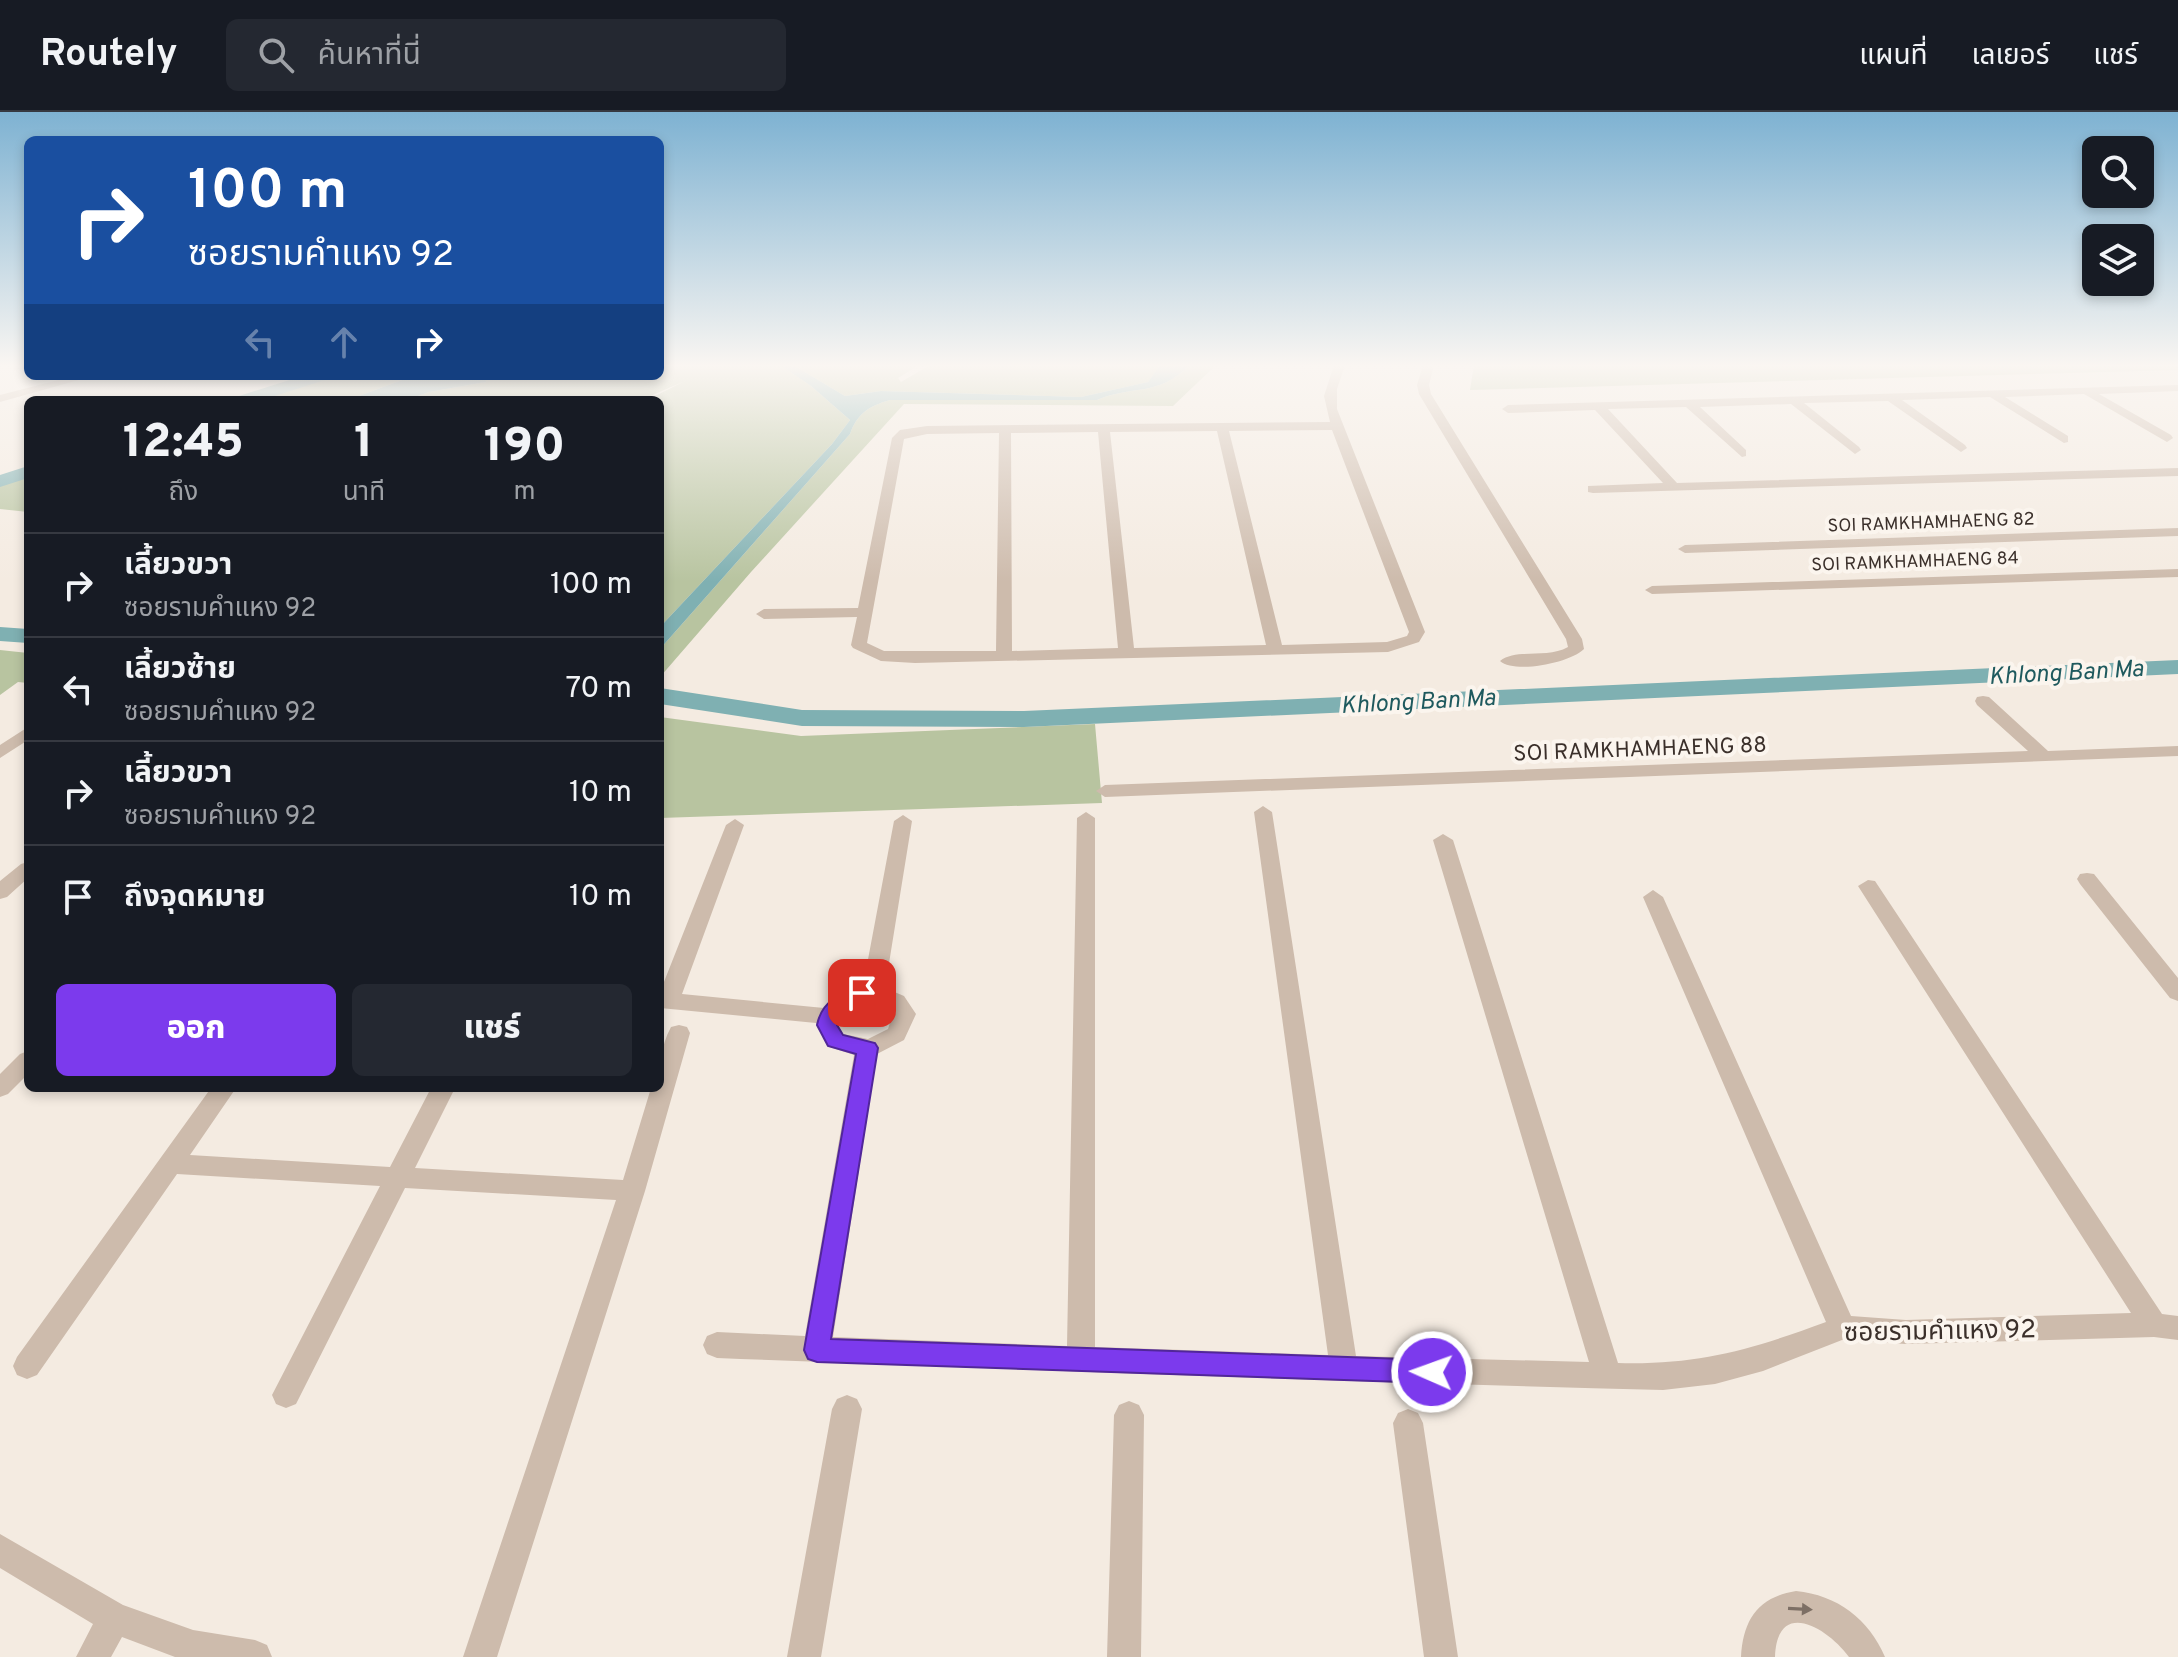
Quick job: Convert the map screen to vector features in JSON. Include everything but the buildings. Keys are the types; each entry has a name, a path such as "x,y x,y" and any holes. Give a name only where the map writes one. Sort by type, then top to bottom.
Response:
{"street":[{"path":"899,437 859,645 881,656 1004,657 1388,647 1413,639 1417,632 1341,437"},
{"path":"1004,657 1005,437"},
{"path":"1105,437 1126,652"},
{"path":"1224,437 1275,648"},
{"path":"1451,437 1574,639 1576,649 1562,657 1508,661"},
{"path":"1627,437 1674,487"},
{"path":"1725,437 1742,453"},
{"path":"1839,437 1855,450"},
{"path":"1946,437 1961,448"},
{"path":"1593,489 2178,472"},
{"name":"SOI RAMKHAMHAENG 82","path":"1685,549 2178,532"},
{"name":"SOI RAMKHAMHAENG 84","path":"1652,590 2178,573"},
{"path":"764,614 865,612"},
{"path":"1983,701 2045,757"},
{"path":"0,753 24,735"},
{"name":"SOI RAMKHAMHAENG 88","path":"1105,791 2178,751"},
{"path":"1263,812 1344,1369"},
{"path":"1081,1360 1086,818"},
{"path":"873,993 903,821"},
{"path":"735,825 665,1000 829,1016"},
{"path":"1443,840 1608,1377"},
{"path":"0,892 24,871"},
{"path":"2087,879 2178,993"},
{"path":"1868,886 2166,1326"},
{"path":"1653,897 1842,1328"},
{"path":"873,993 894,999 905,1014 904,1023 891,1039 867,1048 844,1045 835,1040 827,1025 829,1016 841,1001 873,993"},
{"path":"664,1083 679,1033"},
{"path":"817,1350 867,1048"},
{"path":"0,1088 24,1064"},
{"path":"27,1366 221,1092"},
{"path":"286,1395 441,1092"},
{"path":"480,1657 661,1092"},
{"path":"170,1164 632,1191"},
{"name":"ซอยรามคําแหง 92","path":"717,1345 1344,1369 1663,1377 1715,1371 1763,1358 1842,1328 1906,1332 2166,1326"},
{"path":"804,1657 847,1409"},
{"path":"1124,1657 1129,1415"},
{"path":"1408,1423 1441,1657"},
{"path":"0,1550 114,1618 193,1647 255,1657"},
{"path":"1758,1657 1757,1643 1762,1623 1775,1611 1794,1606 1817,1610 1839,1622 1859,1641 1868,1657"},
{"path":"93,1657 114,1618"}],"green space":[{"path":"664,437 837,437 664,623"},
{"path":"847,437 874,437 664,672 664,644"},
{"path":"24,476 24,512 0,509 0,484"},
{"path":"0,650 24,653 24,683 18,682 0,695"},
{"path":"664,718 801,736 1095,724 1102,803 664,818"}],"water":[{"path":"837,437 847,437 664,644 664,623"}],"waterway":[{"path":"0,481 24,473"},
{"name":"Khlong Ban Ma","path":"0,634 24,636"},
{"name":"Khlong Ban Ma","path":"664,697 802,718 1024,719 2178,667"}],"route":[{"path":"862,993 841,1001 829,1016 827,1025 835,1040 856,1048 867,1048 817,1350 1432,1372"}]}
